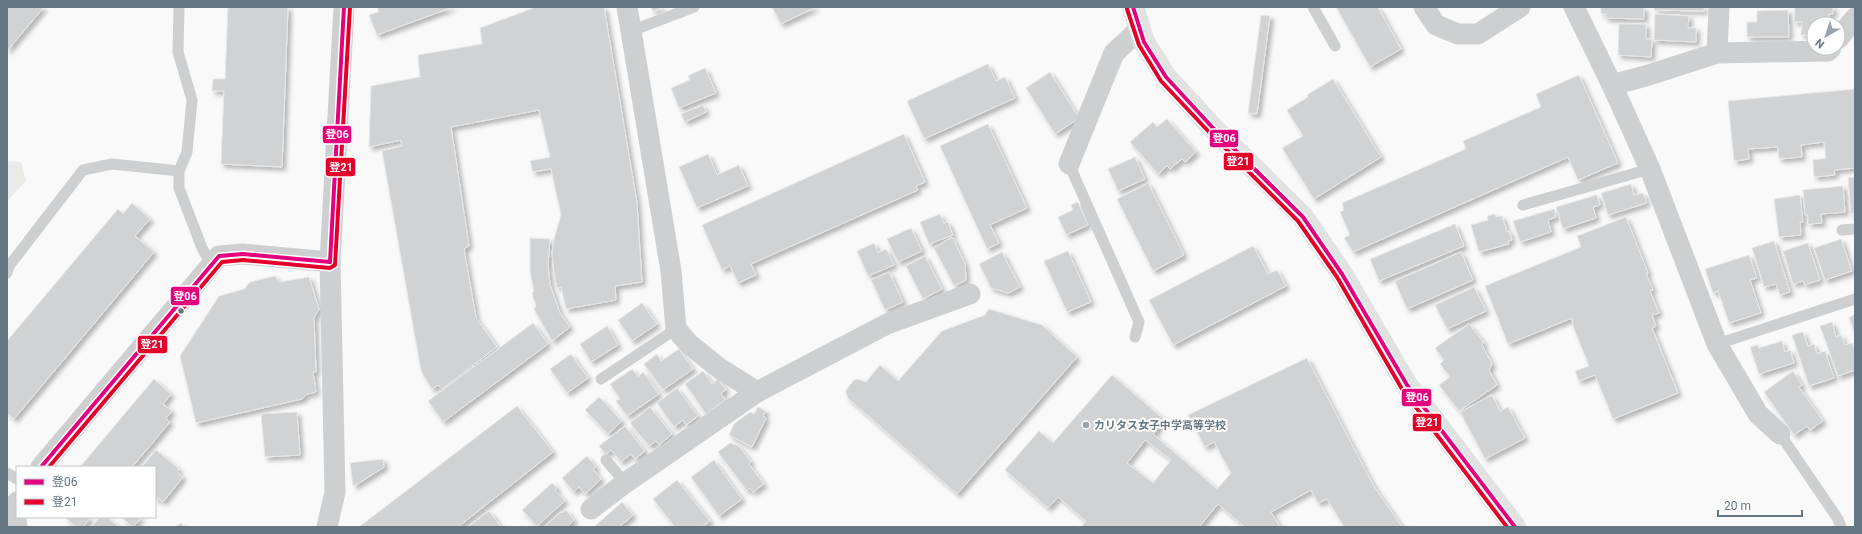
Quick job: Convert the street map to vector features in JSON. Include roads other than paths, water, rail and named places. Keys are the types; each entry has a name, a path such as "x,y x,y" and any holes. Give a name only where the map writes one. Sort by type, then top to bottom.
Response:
{"street":[{"path":"327,527 335,492 330,262 344,7"},
{"path":"627,7 671,271 676,330 689,344 719,368 757,392"},
{"path":"1133,7 1144,42 1166,77 1213,128 1303,217 1342,274 1407,385 1514,527"},
{"path":"1424,7 1436,25 1458,34 1478,34 1520,7"},
{"path":"1574,7 1612,85 1650,169 1716,344 1758,414 1780,434"},
{"path":"1717,53 1719,7"},
{"path":"1846,29 1855,18"},
{"path":"1069,164 1114,53 1140,29"},
{"path":"1612,85 1649,76 1717,53 1806,51"},
{"path":"42,466 219,256 243,254 330,262"},
{"path":"592,509 625,483 757,392 887,324 970,294"},
{"path":"16,504 14,508 17,527"}],"lane":[{"path":"179,7 178,52 192,100 187,152 179,171 179,188 202,248 212,266"},
{"path":"631,31 694,7"},
{"path":"1313,7 1335,46"},
{"path":"7,274 9,266 83,170 112,164 179,171"},
{"path":"1069,164 1139,322 1135,336"},
{"path":"1523,205 1650,169"},
{"path":"1842,230 1855,229"},
{"path":"1716,344 1855,299"},
{"path":"601,379 676,330"},
{"path":"1780,434 1838,519 1841,527"},
{"path":"606,460 625,483"},
{"path":"7,473 16,478"}],"place":[{"name":"カリタス女子中学高等学校","path":"1086,425"}]}
